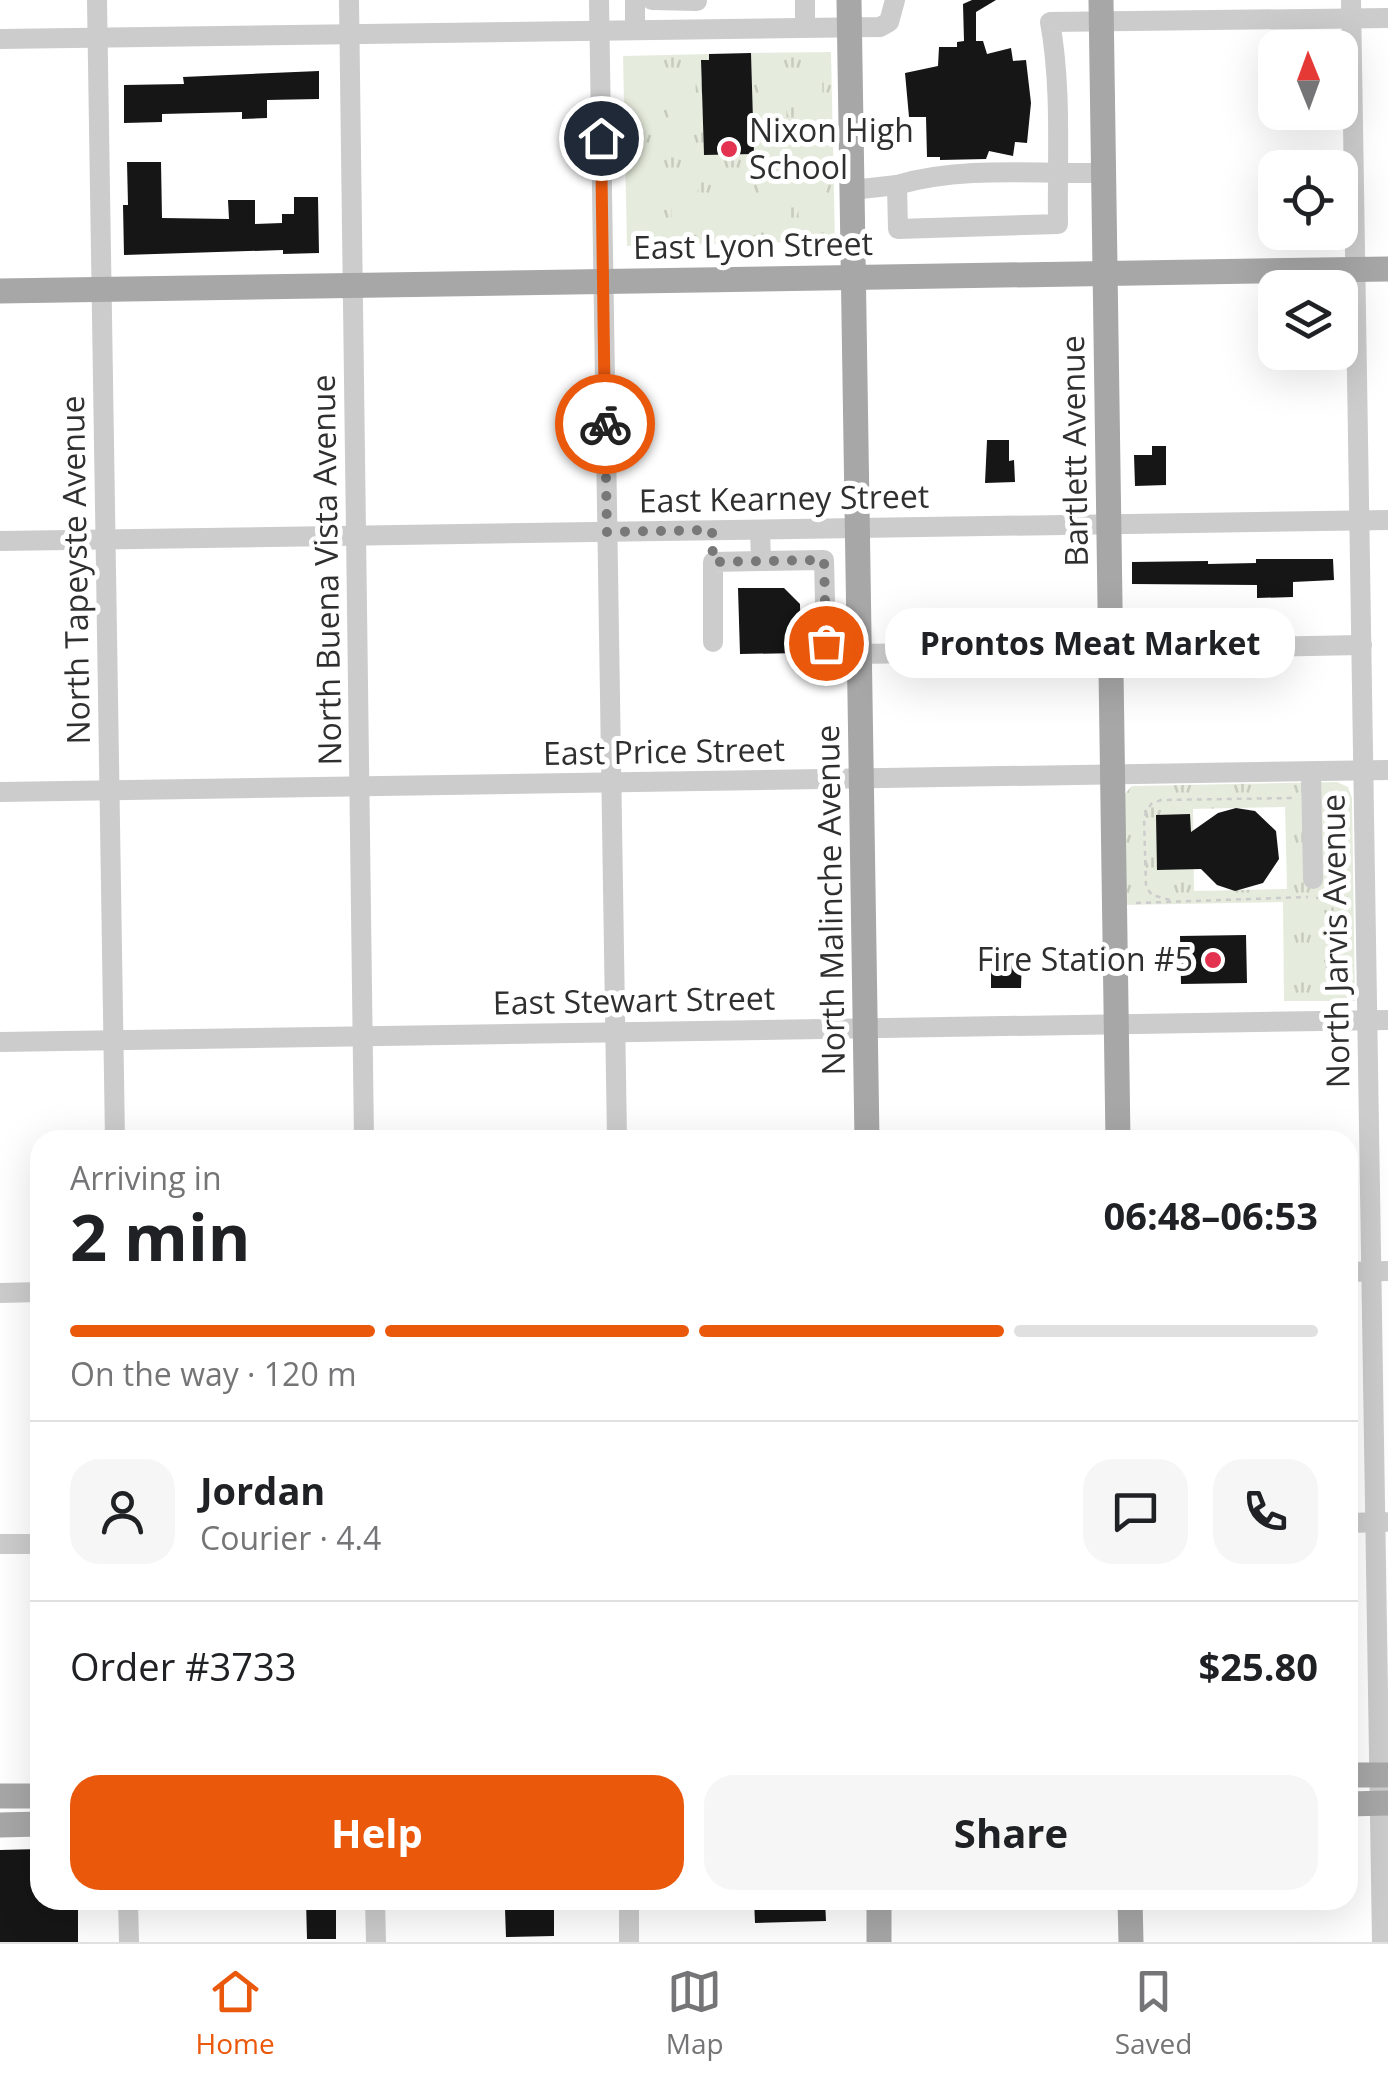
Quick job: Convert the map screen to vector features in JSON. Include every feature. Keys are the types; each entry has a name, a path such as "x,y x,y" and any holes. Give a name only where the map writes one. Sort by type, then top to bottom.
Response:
{"main road":[{"name":"North Malinche Avenue","path":"848,0 867,1130"},
{"name":"Bartlett Avenue","path":"1102,11 1118,1130"},
{"name":"East Lyon Street","path":"0,290 1388,269"},
{"path":"1358,1775 1384,1775"},
{"path":"0,1796 30,1796"},
{"path":"1358,1804 1384,1803"},
{"path":"0,1825 30,1824"},
{"path":"878,1910 879,1942"},
{"path":"1130,1910 1131,1942"}],"street":[{"name":"North Tapeyste Avenue","path":"97,0 115,1130"},
{"name":"North Buena Vista Avenue","path":"349,0 364,1130"},
{"path":"599,0 616,1130"},
{"path":"600,30 608,0"},
{"path":"634,0 635,30"},
{"path":"652,0 697,0 698,28"},
{"path":"805,0 805,27"},
{"path":"0,39 880,27 889,22 895,0"},
{"path":"897,185 898,229 1058,224 1055,52 1050,22 1102,11 1351,9 1388,18"},
{"name":"North Jarvis Avenue","path":"1351,9 1363,771 1378,1020 1382,1942"},
{"path":"852,190 897,185 928,176 1103,173"},
{"name":"East Kearney Street","path":"0,542 1388,520"},
{"path":"712,530 713,642"},
{"path":"760,530 761,561"},
{"path":"713,562 824,560 826,643"},
{"path":"825,607 859,606"},
{"path":"860,654 1362,644"},
{"name":"East Price Street","path":"0,792 1388,770"},
{"path":"1311,772 1313,879"},
{"name":"East Stewart Street","path":"0,1042 1378,1020"},
{"path":"0,1292 30,1292"},
{"path":"0,1544 30,1544"},
{"path":"128,1910 129,1942"},
{"path":"376,1910 376,1942"},
{"path":"629,1910 630,1942"}],"path":[{"path":"1170,900 1157,898 1146,887 1144,817 1151,804 1161,800 1306,798"},
{"path":"1130,903 1350,898"}],"green space":[{"name":"Nixon High School","path":"831,52 835,241 627,246 623,56 709,54 709,60 701,61 704,155 753,153 751,53"},
{"path":"822,68 823,127 796,127 794,69"},
{"path":"785,69 787,127 760,128 758,70"},
{"path":"695,71 697,130 669,131 668,72"},
{"path":"658,72 660,131 633,131 631,73"},
{"path":"824,167 826,225 799,226 797,168"},
{"path":"788,168 790,226 762,227 760,169"},
{"path":"742,169 744,227 717,228 715,170"},
{"path":"697,170 699,229 672,230 670,171"},
{"path":"661,171 662,229 635,230 633,172"},
{"path":"1337,782 1348,787 1352,798 1355,1001 1284,1001 1283,902 1126,905 1124,795 1132,786","holes":["1285,807 1287,889 1194,891 1193,809"]}],"building":[{"path":"996,0 976,12 976,41 983,41 987,54 1011,48 1013,61 1026,60 1031,103 1027,143 1015,142 1013,156 989,151 986,159 927,157 926,117 909,117 905,73 938,66 939,47 957,47 957,42 964,41 963,4"},
{"path":"751,53 754,154 704,155 701,60 709,60 709,54"},
{"path":"319,71 319,99 267,100 267,118 242,119 242,112 162,114 162,122 124,123 124,85 184,84 183,77"},
{"path":"127,162 161,162 162,218 229,219 228,200 255,200 255,224 282,223 282,214 294,214 294,197 318,197 319,253 283,254 283,250 124,255"},
{"path":"987,440 1009,440 1015,482 985,483"},
{"path":"1152,446 1166,446 1166,485 1135,486 1134,455 1152,455"},
{"path":"1256,559 1333,559 1334,580 1293,582 1293,597 1257,598 1257,585 1132,584 1132,562 1256,563"},
{"path":"738,588 784,588 800,604 801,653 740,654"},
{"path":"1236,808 1255,811 1276,831 1279,859 1263,883 1235,891 1217,885 1201,869 1157,870 1156,815 1190,814 1191,832 1218,813"},
{"name":"Fire Station #5","path":"1246,935 1247,983 1181,984 1180,936"},
{"path":"991,953 1022,953 1021,988 991,988"},
{"path":"30,1849 30,1910 78,1910 78,1942 0,1942 0,1850"},
{"path":"306,1910 336,1910 336,1939 307,1939"},
{"path":"505,1910 554,1910 554,1936 506,1937"},
{"path":"754,1910 825,1910 826,1921 755,1923"}],"way so far":[{"path":"605,424 607,532 712,530 713,562 824,560 826,643"}],"place":[{"name":"Nixon High School","path":"729,149"},
{"name":"Prontos Meat Market","path":"826,643"},
{"name":"Fire Station #5","path":"1213,960"}],"route":[{"path":"601,138 605,424"}]}
